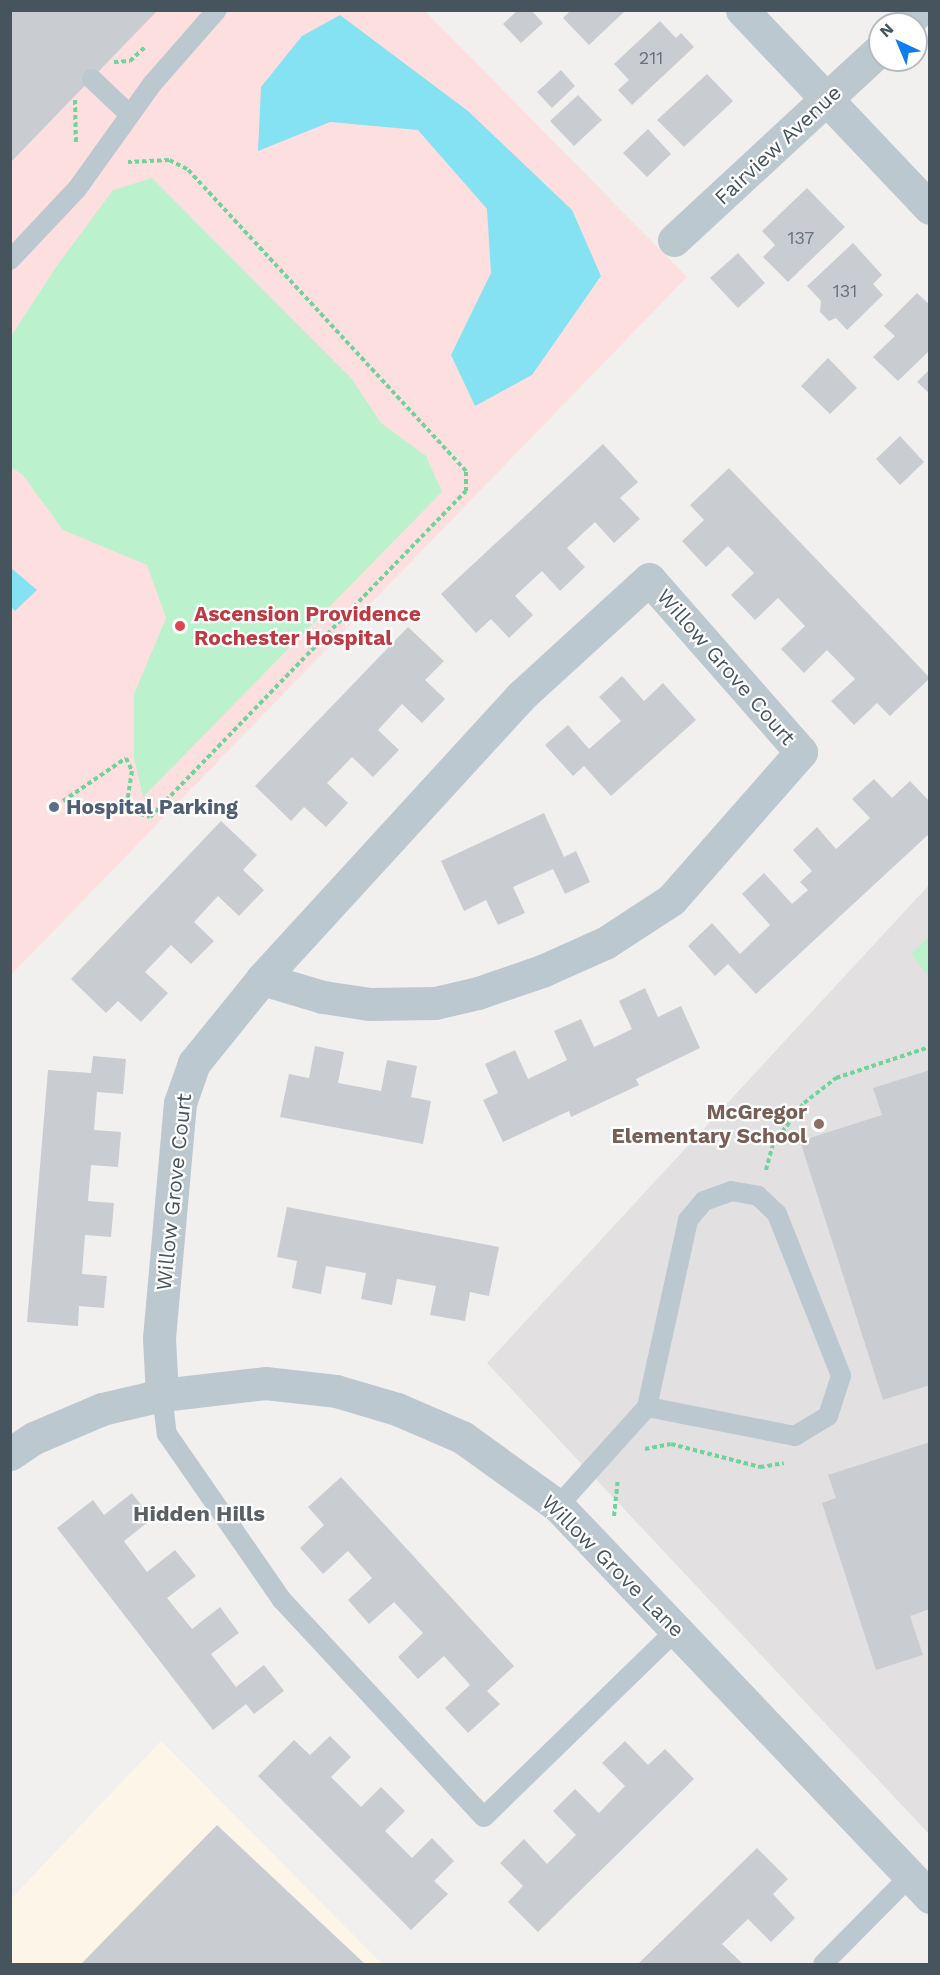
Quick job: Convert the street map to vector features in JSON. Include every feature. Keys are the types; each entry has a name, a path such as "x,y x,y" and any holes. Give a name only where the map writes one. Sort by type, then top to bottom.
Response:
{"street":[{"path":"742,10 930,208"},
{"name":"Fairview Avenue","path":"674,240 868,61"},
{"name":"Willow Grove Court","path":"162,1395 159,1338 180,1103 194,1063 262,979 506,712 649,579 801,752 671,900 615,937 542,970 478,993 435,1003 358,1002 323,998 262,979"},
{"name":"Willow Grove Lane","path":"10,1454 34,1438 102,1409 162,1395 265,1383 336,1391 397,1409 462,1437 558,1506 920,1886"}],"lane":[{"path":"10,260 77,189 129,115 217,10"},
{"path":"92,79 129,115"},
{"path":"558,1506 647,1407 688,1220 704,1201 731,1191 758,1196 777,1214 841,1376 828,1416 795,1437 647,1407"},
{"path":"162,1395 167,1434 282,1599 484,1817 677,1629"},
{"path":"823,1965 920,1886"}],"path":[{"path":"111,59 130,61 153,39"},
{"path":"75,96 75,153"},
{"path":"63,801 126,758 132,771 126,809 150,817 466,491 466,471 187,169 169,160 94,165"}],"shaded area":[{"name":"Ascension Providence Rochester Hospital","path":"11,11 425,11 687,277 11,975"},
{"name":"McGregor Elementary School","path":"929,885 929,1834 487,1363"},
{"path":"161,1741 382,1964 11,1964 10,1900"}],"green space":[{"path":"152,178 352,379 381,423 426,456 442,492 143,797 134,758 134,694 166,618 147,565 63,530 22,474 11,468 10,338 56,267 113,190"},
{"path":"929,937 929,977 911,954"}],"water":[{"path":"340,15 468,111 572,210 601,276 532,375 475,406 451,355 491,273 487,209 418,130 330,122 258,151 261,87 302,36"},
{"path":"10,567 37,590 15,611 11,607"}],"building":[{"path":"10,10 158,10 10,163"},
{"path":"518,10 531,10 543,23 521,43 503,24"},
{"path":"571,10 626,10 589,45 563,18"},
{"path":"660,21 676,38 681,33 694,47 632,105 618,90 629,80 614,64"},
{"path":"561,70 575,86 552,108 537,92"},
{"path":"707,74 733,101 684,147 657,120"},
{"path":"578,95 602,120 574,146 550,121"},
{"path":"648,129 671,154 647,177 623,153"},
{"path":"807,188 845,227 788,282 763,257 775,245 762,231"},
{"path":"853,243 882,275 873,284 883,295 847,330 836,318 829,321 820,312 821,301 807,286"},
{"path":"738,253 765,283 738,308 710,278"},
{"path":"917,293 930,305 930,350 898,381 873,357 895,336 884,326"},
{"path":"828,358 857,388 830,414 801,386"},
{"path":"930,369 930,394 917,382"},
{"path":"900,436 924,462 900,485 876,459"},
{"path":"603,444 638,482 620,498 640,519 614,543 595,522 567,548 585,567 560,591 542,571 515,596 533,615 509,638 491,619 476,633 441,594"},
{"path":"729,468 930,678 890,716 877,703 854,725 831,701 855,679 827,650 804,673 781,649 805,626 778,598 755,620 731,595 754,573 728,546 706,567 682,541 704,520 690,505"},
{"path":"408,627 444,661 425,680 445,699 422,723 402,704 378,730 399,750 373,777 352,757 327,783 348,803 326,827 304,807 291,821 255,786"},
{"path":"622,676 644,701 663,683 696,720 611,796 584,766 573,776 545,745 568,725 589,749 621,721 599,697"},
{"path":"874,779 892,798 910,781 930,802 930,833 756,994 728,964 715,976 688,946 712,923 740,954 770,925 742,894 764,873 792,904 808,890 800,882 812,871 793,850 817,827 836,849 870,818 852,799"},
{"path":"544,813 564,857 576,851 590,882 565,894 553,869 513,887 525,913 498,925 486,900 464,911 441,861"},
{"path":"221,821 257,855 243,870 264,890 239,916 218,896 194,922 214,941 191,964 171,945 145,972 168,993 141,1022 118,1001 106,1013 71,979"},
{"path":"645,988 658,1017 681,1006 700,1048 636,1079 639,1085 571,1117 569,1111 503,1142 483,1100 498,1093 485,1064 515,1050 528,1079 567,1060 554,1031 581,1019 594,1047 632,1029 619,1001"},
{"path":"315,1046 344,1052 338,1083 381,1091 387,1060 417,1066 411,1097 431,1101 423,1144 280,1117 289,1074 309,1078"},
{"path":"93,1056 126,1059 123,1094 97,1092 94,1130 121,1132 118,1167 91,1165 88,1201 114,1203 111,1237 85,1235 82,1274 107,1276 104,1308 79,1306 78,1326 27,1322 48,1070 91,1073"},
{"path":"930,1070 930,1385 883,1400 800,1141 882,1115 873,1088"},
{"path":"287,1207 499,1247 489,1296 470,1292 465,1321 430,1315 436,1286 397,1279 392,1305 361,1299 366,1273 326,1266 321,1294 292,1288 297,1261 277,1257"},
{"path":"930,1442 930,1609 910,1616 923,1655 876,1670 822,1503 836,1498 828,1475"},
{"path":"341,1477 514,1666 487,1691 500,1704 468,1733 445,1708 470,1685 444,1656 418,1679 398,1657 423,1633 394,1602 369,1624 348,1600 372,1578 348,1551 323,1574 300,1548 324,1525 308,1507"},
{"path":"132,1493 152,1519 124,1541 147,1572 175,1550 196,1576 167,1598 192,1629 220,1607 239,1633 211,1654 236,1687 264,1665 284,1691 254,1714 246,1704 213,1730 57,1528 93,1500 104,1515"},
{"path":"330,1736 351,1757 331,1777 361,1807 381,1787 405,1811 385,1831 412,1858 432,1838 454,1861 434,1881 448,1894 411,1930 258,1776 294,1740 310,1755"},
{"path":"625,1741 648,1765 665,1749 694,1779 538,1932 508,1902 523,1886 500,1863 524,1839 547,1864 576,1835 553,1811 575,1789 599,1813 625,1786 602,1763"},
{"path":"217,1825 365,1964 81,1964"},
{"path":"757,1848 788,1879 773,1894 795,1918 771,1942 748,1919 722,1944 743,1964 638,1964"}],"place":[{"name":"Ascension Providence Rochester Hospital","path":"180,626"},
{"name":"Hospital Parking","path":"54,807"},
{"name":"McGregor Elementary School","path":"819,1124"}],"district":[{"name":"Hidden Hills","path":"199,1514"}]}
